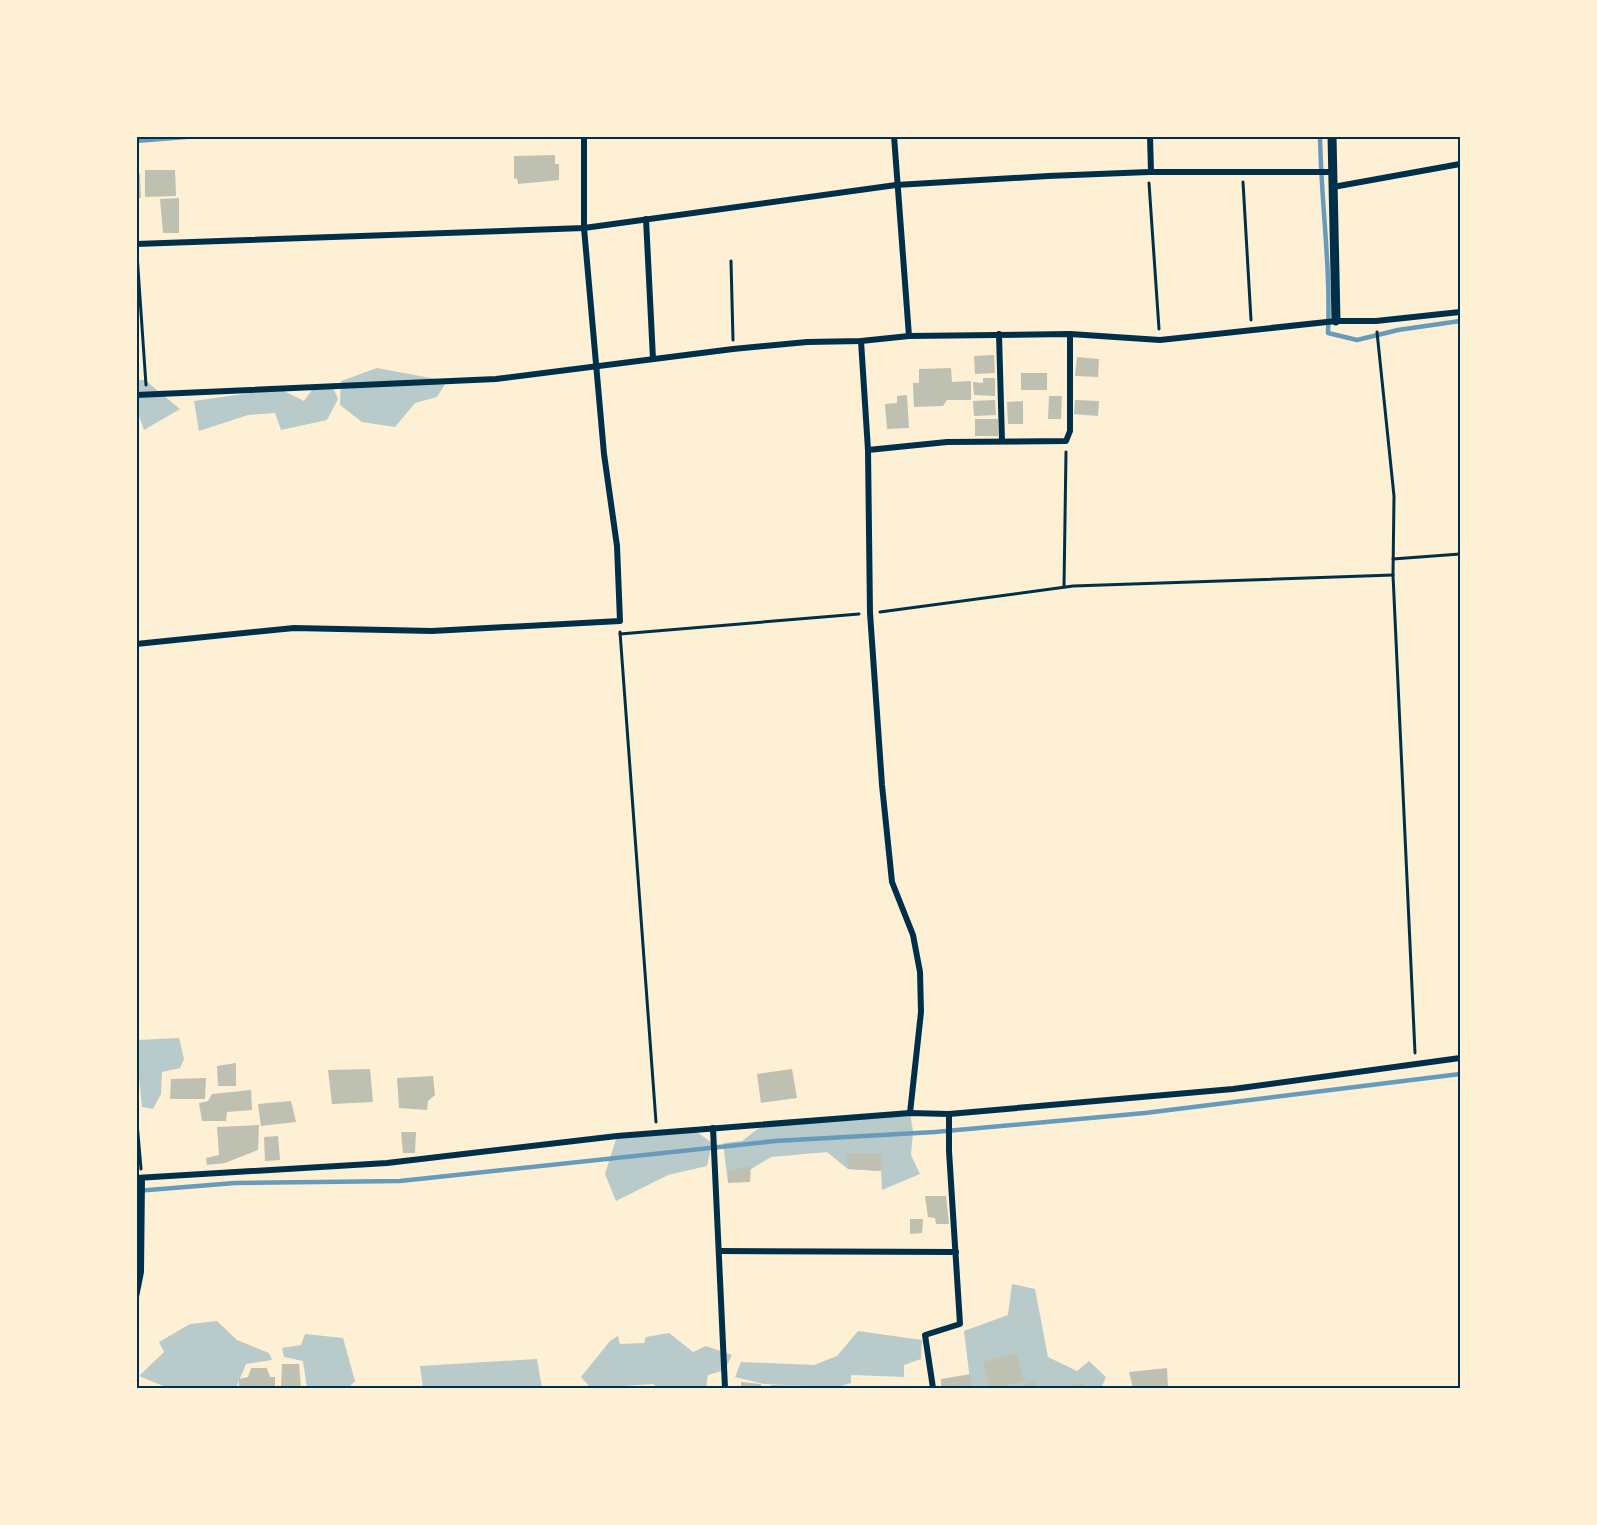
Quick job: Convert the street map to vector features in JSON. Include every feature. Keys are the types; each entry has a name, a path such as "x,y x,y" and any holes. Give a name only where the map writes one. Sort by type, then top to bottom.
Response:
{"street":[{"path":"136,644 294,628 432,631 620,621 617,546 604,454 584,228 585,136"},
{"path":"894,136 909,336"},
{"path":"1150,136 1150,172"},
{"path":"1332,136 1336,321"},
{"path":"1333,187 1461,164"},
{"path":"136,245 584,228 896,185 1150,172 1333,172"},
{"path":"646,219 653,359"},
{"path":"136,395 496,379 807,342 999,334 1071,334 1160,340 1336,321 1376,321 1461,312"},
{"path":"999,334 1002,441"},
{"path":"868,450 947,442 1066,441 1070,431 1071,334"},
{"path":"861,341 868,450 870,613 882,785 892,882 913,935 920,972 921,1012 910,1113"},
{"path":"136,1297 141,1272 139,1178 387,1163 657,1132 910,1113 949,1114 1233,1089 1461,1058"},
{"path":"933,1389 925,1335 960,1324 949,1151 949,1114"},
{"path":"713,1128 725,1389"},
{"path":"719,1251 956,1252"}],"path":[{"path":"1150,172 1160,340"},
{"path":"1242,172 1252,329"},
{"path":"136,245 146,395"},
{"path":"731,261 733,349"},
{"path":"1376,321 1394,496 1393,575 1416,1064"},
{"path":"1064,587 1066,441"},
{"path":"1393,559 1461,554"},
{"path":"620,634 870,613 1064,587 1393,575"},
{"path":"620,621 657,1132"},
{"path":"136,1111 139,1178"}],"shaded area":[{"path":"377,368 447,381 437,397 415,403 395,427 362,422 340,405 341,381"},
{"path":"136,380 145,380 180,409 144,430 137,413"},
{"path":"332,386 338,399 327,420 281,430 275,413 248,415 199,431 194,401 280,389 304,401 314,387"},
{"path":"179,1038 184,1059 180,1068 162,1072 161,1094 153,1109 142,1107 137,1040"},
{"path":"910,1113 913,1131 911,1155 920,1174 882,1190 881,1171 848,1169 827,1152 771,1157 728,1183 723,1143 742,1141 759,1128"},
{"path":"694,1130 712,1143 707,1166 668,1175 616,1201 605,1174 617,1136"},
{"path":"1012,1284 1035,1289 1048,1357 1077,1371 1089,1361 1106,1377 1101,1388 1087,1388 1084,1382 1061,1388 971,1388 964,1331 1008,1315"},
{"path":"217,1321 237,1340 269,1353 272,1360 246,1364 236,1388 168,1388 139,1376 164,1352 159,1342 190,1324"},
{"path":"858,1331 922,1340 921,1359 904,1365 904,1377 851,1375 851,1383 841,1388 764,1384 735,1377 741,1362 814,1365 837,1356"},
{"path":"669,1333 693,1352 706,1346 732,1355 725,1370 708,1375 706,1388 659,1388 653,1384 623,1386 623,1388 591,1388 581,1377 610,1341 618,1336 620,1344 644,1343 646,1337"},
{"path":"305,1334 343,1338 355,1381 348,1388 307,1388 303,1361 284,1357 282,1348 301,1345"},
{"path":"537,1359 542,1388 423,1388 420,1366"}],"building":[{"path":"555,155 555,164 559,164 559,180 518,184 517,178 514,179 514,156"},
{"path":"145,170 175,170 176,196 145,197"},
{"path":"136,174 140,174 141,198 136,198"},
{"path":"179,198 179,233 163,233 160,199"},
{"path":"994,355 995,373 975,374 974,356"},
{"path":"1077,357 1099,359 1098,377 1075,376"},
{"path":"951,368 952,382 971,381 971,400 947,400 943,406 914,407 913,383 919,383 919,369"},
{"path":"1021,373 1047,373 1047,390 1021,390"},
{"path":"983,378 995,378 995,396 974,395 973,382 983,383"},
{"path":"907,395 909,428 887,429 885,404 897,403 897,396"},
{"path":"1049,396 1062,396 1061,419 1048,419"},
{"path":"995,400 996,415 974,416 973,401"},
{"path":"1075,400 1099,401 1098,416 1074,414"},
{"path":"1023,401 1023,424 1008,424 1007,402"},
{"path":"975,419 998,419 998,436 975,436"},
{"path":"236,1063 236,1086 218,1086 217,1066"},
{"path":"370,1069 373,1102 332,1104 328,1070"},
{"path":"792,1069 797,1098 761,1103 757,1074"},
{"path":"433,1076 435,1095 428,1101 427,1110 399,1108 397,1078"},
{"path":"206,1078 205,1099 170,1099 171,1079"},
{"path":"251,1090 252,1110 227,1112 226,1121 202,1121 199,1103 208,1101 212,1094"},
{"path":"291,1101 296,1122 261,1126 258,1104"},
{"path":"259,1125 258,1150 225,1163 207,1165 206,1158 219,1155 217,1127"},
{"path":"401,1132 416,1132 415,1153 403,1153"},
{"path":"278,1136 280,1160 265,1161 264,1137"},
{"path":"847,1153 882,1154 881,1171 848,1169"},
{"path":"751,1165 750,1182 728,1183 728,1171"},
{"path":"925,1196 946,1196 949,1224 936,1224 935,1218 928,1217"},
{"path":"910,1219 923,1219 922,1233 910,1234"},
{"path":"1016,1353 1024,1381 990,1388 983,1362"},
{"path":"282,1364 299,1364 301,1388 281,1388"},
{"path":"251,1368 267,1368 270,1377 275,1377 275,1388 239,1388 239,1379 248,1377"},
{"path":"1167,1368 1168,1388 1133,1388 1129,1372"},
{"path":"971,1374 971,1388 941,1388 941,1379"},
{"path":"1035,1381 1036,1388 1024,1388 1023,1385"},
{"path":"741,1382 761,1384 762,1388 741,1388"},
{"path":"1084,1382 1087,1388 1061,1387"},
{"path":"771,1385 806,1386 806,1388 771,1388"}],"waterway":[{"path":"136,141 198,136"},
{"path":"1320,136 1328,284 1328,333 1357,340 1398,330 1460,321"},
{"path":"136,1191 235,1183 400,1181 775,1141 935,1132 1145,1113 1460,1074"}]}
